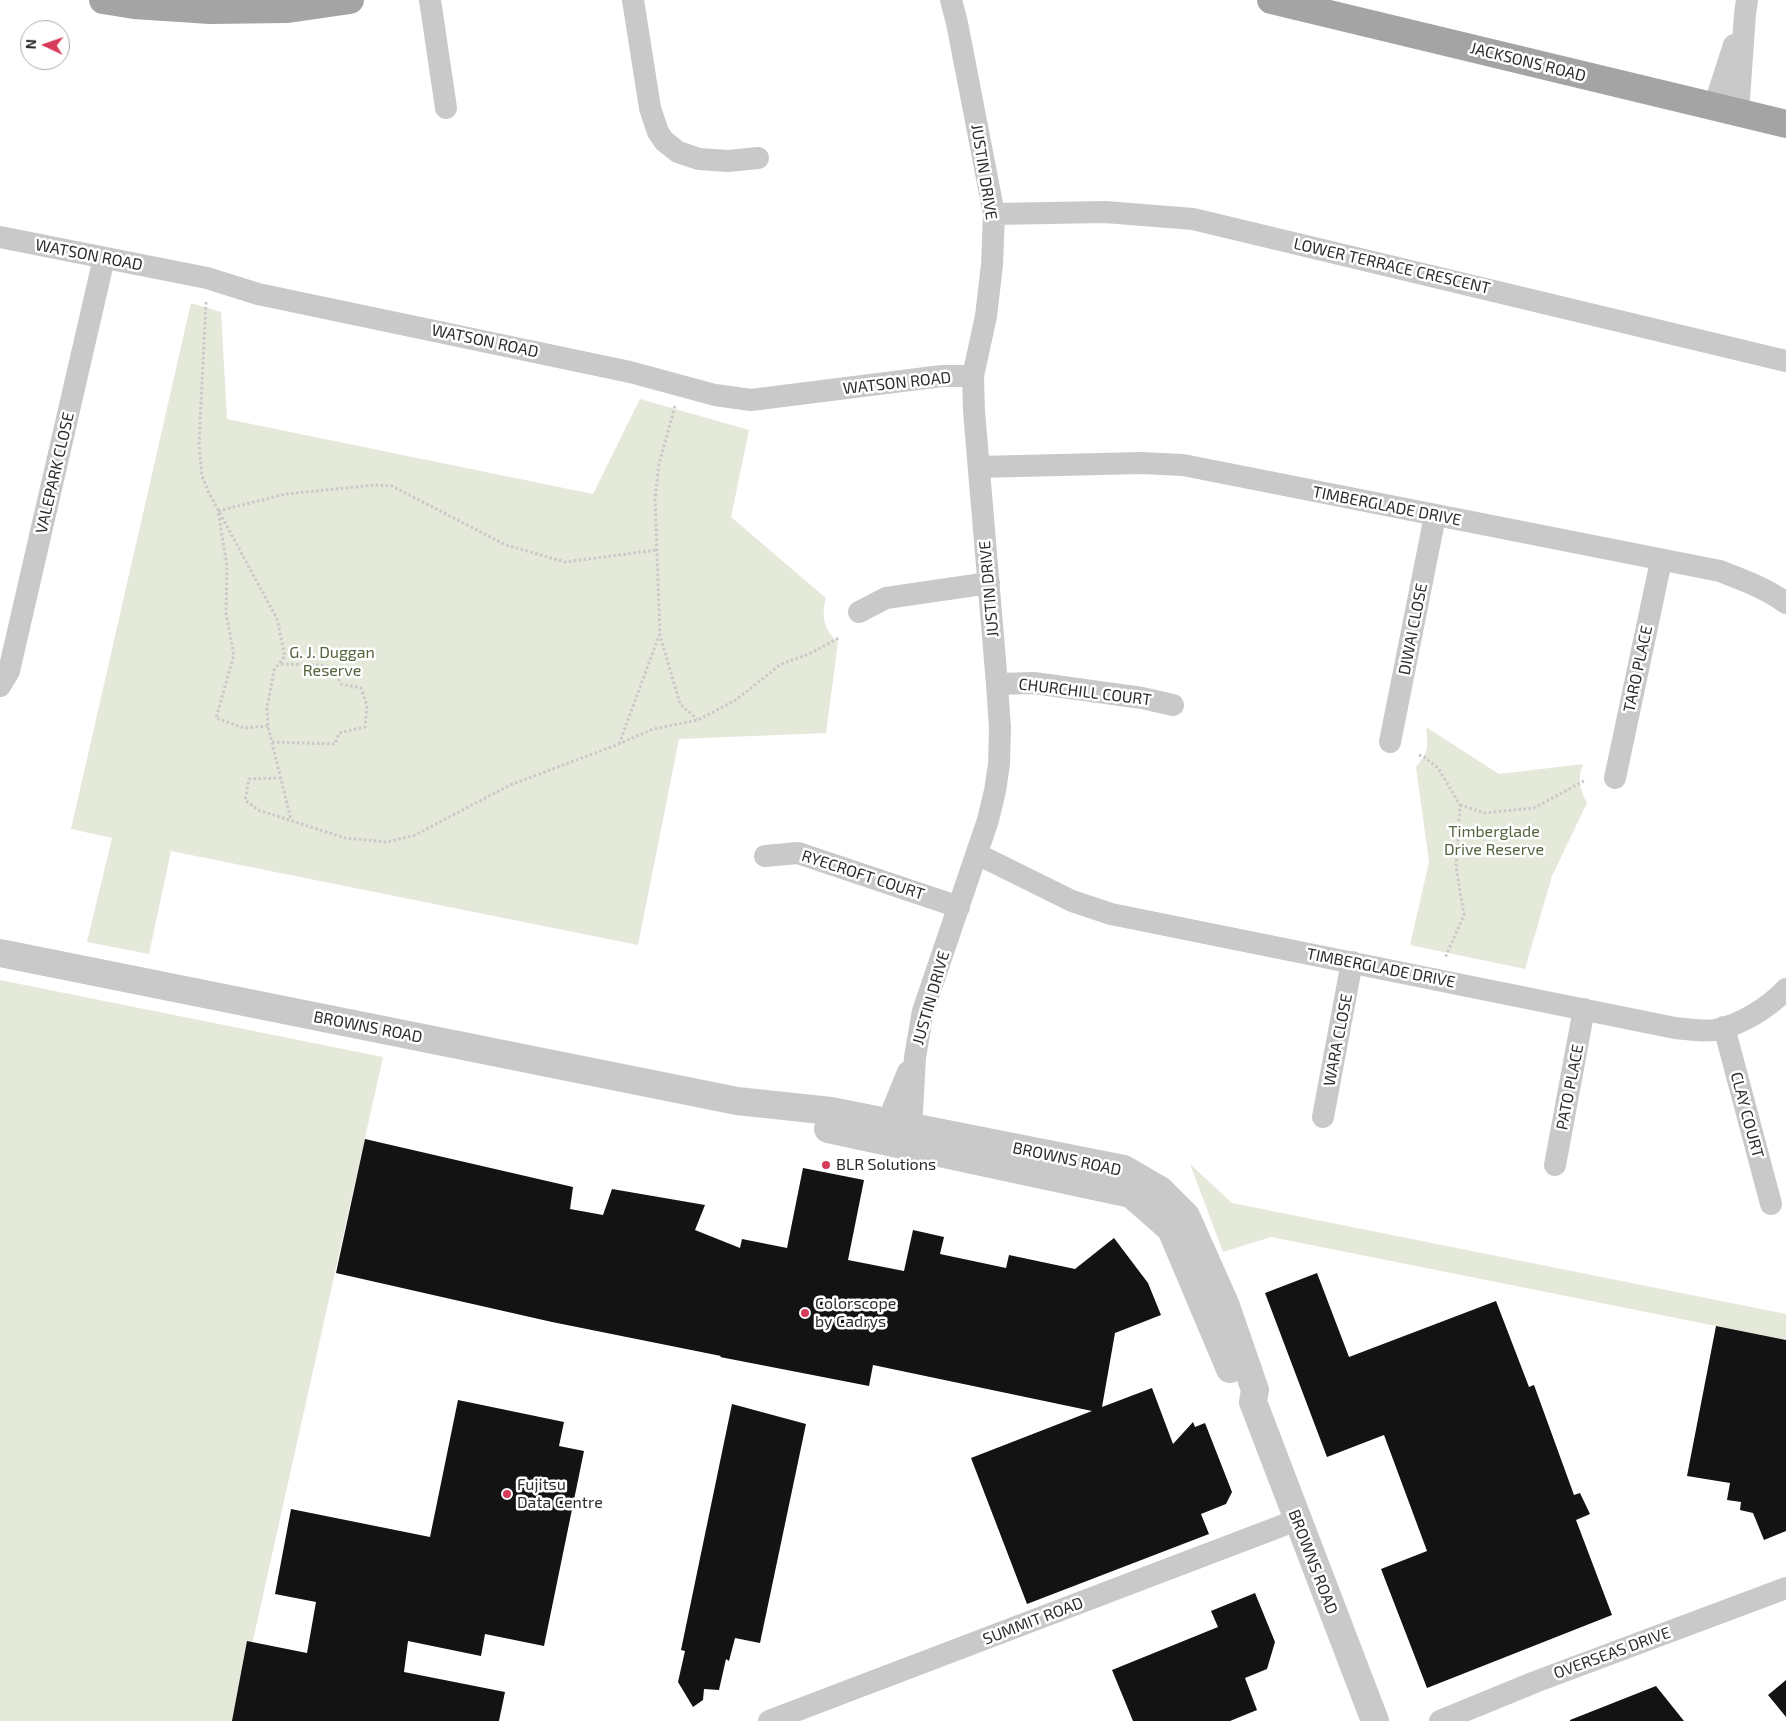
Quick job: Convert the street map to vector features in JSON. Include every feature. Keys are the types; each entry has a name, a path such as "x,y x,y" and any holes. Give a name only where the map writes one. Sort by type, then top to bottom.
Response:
{"main road":[{"path":"103,0 134,5 210,10 288,9 350,0"},
{"name":"JACKSONS ROAD","path":"1271,0 1786,124"}],"street":[{"path":"430,0 446,108"},
{"path":"633,0 650,108 658,132 664,141 678,152 700,159 728,161 758,158"},
{"name":"JUSTIN DRIVE","path":"898,1134 912,1112 915,1057 924,1012 988,820 1000,764 997,684 974,411 973,376 986,316 992,265 994,214 951,0"},
{"name":"JUSTIN DRIVE","path":"957,23 960,0"},
{"path":"1726,110 1746,7"},
{"name":"LOWER TERRACE CRESCENT","path":"994,214 1105,212 1193,219 1786,362"},
{"name":"WATSON ROAD","path":"0,237 207,278 258,294 630,372 724,397 750,400 942,376 973,376"},
{"name":"VALEPARK CLOSE","path":"0,686 9,671 104,258"},
{"name":"TIMBERGLADE DRIVE","path":"979,467 1141,463 1183,465 1720,571 1768,591 1786,603"},
{"name":"DIWAI CLOSE","path":"1390,742 1435,516"},
{"name":"TARO PLACE","path":"1615,778 1661,560"},
{"path":"859,612 886,598 989,584"},
{"name":"CHURCHILL COURT","path":"997,684 1034,683 1142,698 1174,705"},
{"name":"RYECROFT COURT","path":"765,856 798,853 958,907"},
{"name":"TIMBERGLADE DRIVE","path":"977,854 1093,910 1675,1028 1701,1031 1724,1027 1745,1019 1762,1009 1786,989"},
{"name":"BROWNS ROAD","path":"0,953 737,1101 831,1111 898,1134 1124,1169 1160,1190 1186,1216 1226,1306 1255,1390 1253,1402 1375,1721"},
{"name":"WARA CLOSE","path":"1323,1117 1352,962"},
{"name":"PATO PLACE","path":"1556,1165 1584,1009"},
{"name":"CLAY COURT","path":"1724,1027 1771,1204"},
{"name":"SUMMIT ROAD","path":"770,1721 1297,1520"},
{"name":"OVERSEAS DRIVE","path":"1440,1721 1535,1682 1786,1588"}],"path":[{"path":"206,302 198,443 202,476 218,511 277,619 285,656 274,670 267,708 268,726 291,820"},
{"path":"676,406 659,464 655,498 660,635 680,704 698,720"},
{"path":"218,511 286,494 376,485 392,486 506,545 565,562 657,550"},
{"path":"218,511 227,566 226,613 234,655 216,718 244,728 268,726"},
{"path":"619,744 660,635"},
{"path":"281,778 250,779 245,800 258,810 345,838 386,842 415,835 510,785 619,744 653,729 698,720 736,700 780,664 809,654 839,638"},
{"path":"272,742 335,744 339,733 365,727 367,706 361,688 341,684 334,668 318,665 279,664"},
{"path":"1419,755 1438,768 1460,805 1456,867 1464,915 1444,958"},
{"path":"1460,805 1485,813 1534,808 1584,781"}],"green space":[{"name":"G. J. Duggan Reserve","path":"191,303 221,312 227,419 593,494 640,399 749,430 731,517 826,598 825,623 830,633 838,642 826,733 679,739 638,945 171,851 149,954 87,942 112,838 71,829"},
{"name":"Timberglade Drive Reserve","path":"1426,727 1499,774 1583,764 1580,784 1587,803 1552,876 1525,969 1410,945 1429,862 1416,767 1427,748"},
{"path":"0,980 383,1057 235,1721 0,1721"},
{"path":"1190,1164 1232,1203 1786,1314 1786,1340 1271,1237 1223,1252"}],"building":[{"path":"365,1139 573,1187 570,1209 603,1215 612,1189 705,1205 695,1230 740,1248 742,1239 787,1248 803,1168 864,1180 848,1260 904,1271 913,1230 944,1237 940,1254 1006,1268 1009,1255 1075,1269 1114,1238 1148,1283 1161,1315 1115,1333 1102,1407 1152,1388 1173,1444 1193,1422 1195,1427 1205,1423 1232,1492 1226,1504 1201,1514 1209,1534 1027,1604 971,1458 1092,1411 873,1365 869,1386 552,1322 336,1273"},
{"path":"1317,1273 1349,1357 1496,1301 1529,1387 1534,1385 1574,1495 1580,1493 1590,1514 1576,1520 1612,1615 1427,1688 1381,1569 1427,1551 1384,1435 1327,1457 1265,1293"},
{"path":"1716,1326 1786,1340 1786,1531 1764,1540 1753,1513 1740,1510 1741,1502 1727,1500 1730,1483 1687,1476"},
{"path":"458,1400 564,1422 559,1446 584,1451 544,1646 485,1634 481,1656 408,1641 404,1672 505,1692 499,1721 232,1721 247,1641 307,1653 316,1602 275,1594 291,1509 430,1537"},
{"path":"732,1404 806,1424 760,1643 735,1638 729,1661 726,1659 719,1690 704,1689 703,1700 693,1707 678,1682 685,1651 681,1650"},
{"path":"1255,1593 1275,1642 1267,1669 1245,1678 1257,1710 1230,1721 1133,1721 1112,1670 1218,1627 1211,1611"},
{"path":"1786,1680 1786,1717 1768,1695"},
{"path":"1656,1686 1684,1721 1570,1721 1570,1720"}],"place":[{"name":"BLR Solutions","path":"826,1165"},
{"name":"Colorscope by Cadrys","path":"805,1313"},
{"name":"Fujitsu Data Centre","path":"507,1494"}]}
